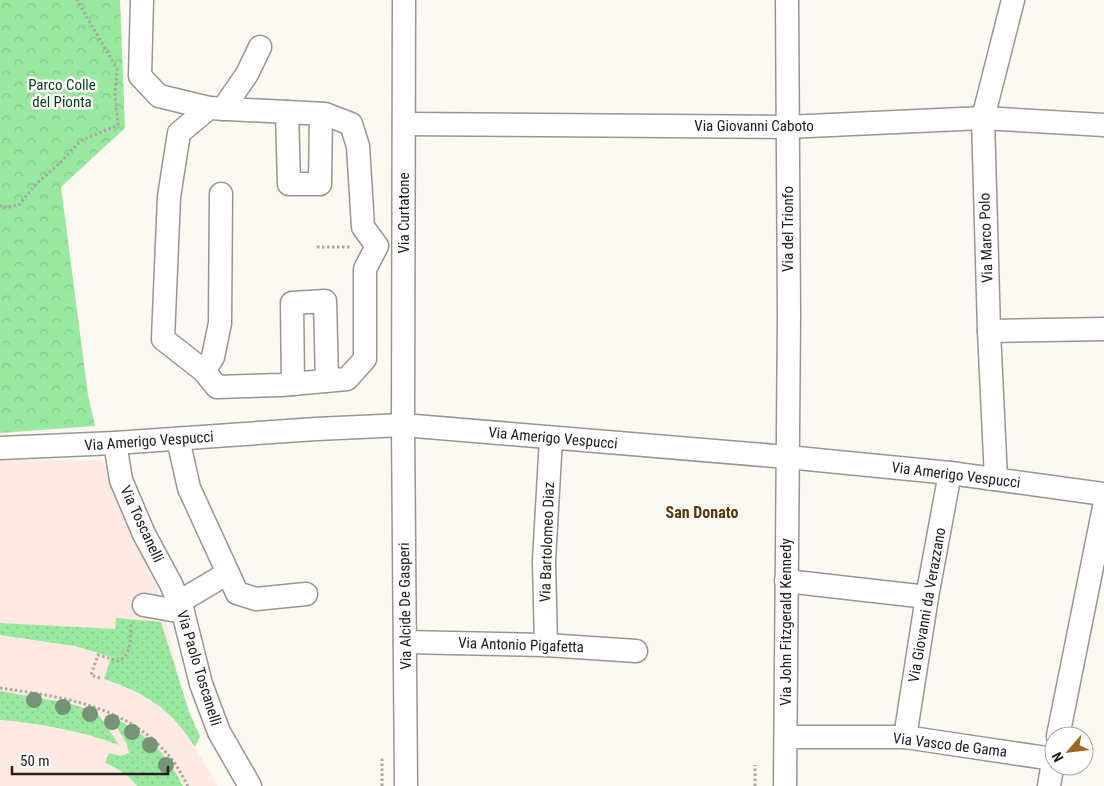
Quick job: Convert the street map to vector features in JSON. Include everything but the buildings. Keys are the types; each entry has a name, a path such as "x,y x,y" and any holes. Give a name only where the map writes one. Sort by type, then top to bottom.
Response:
{"street":[{"path":"142,0 140,76 159,96 216,109 321,114 351,124 358,146 363,227 377,246 365,269 365,359 347,379 217,387 204,370 163,339 169,197 180,133 216,109 247,74 260,47"},
{"name":"Via Curtatone","path":"403,425 404,0"},
{"name":"Via del Trionfo","path":"787,0 789,315 787,457"},
{"name":"Via Marco Polo","path":"996,479 989,331 983,118 1013,0"},
{"path":"287,112 289,184 320,184 321,114"},
{"name":"Via Giovanni Caboto","path":"404,124 788,127 983,118 1104,125"},
{"path":"204,370 213,357 220,323 221,194"},
{"path":"287,384 292,303 325,301 328,381"},
{"path":"989,331 1104,329"},
{"name":"Via Amerigo Vespucci","path":"0,448 116,443 403,425 787,457 950,473 1104,494"},
{"name":"Via Alcide De Gasperi","path":"403,425 406,786"},
{"name":"Via Bartolomeo Diaz","path":"546,645 544,561 551,438"},
{"path":"178,439 189,488 237,593 256,599 306,594"},
{"name":"Via Toscanelli","path":"116,443 122,480 144,534 181,607"},
{"name":"Via John Fitzgerald Kennedy","path":"785,786 787,457"},
{"name":"Via Giovanni da Verazzano","path":"905,736 927,597 950,473"},
{"path":"1060,726 1104,507"},
{"path":"138,611 181,607 228,573"},
{"path":"786,580 927,597"},
{"name":"Via Paolo Toscanelli","path":"181,607 201,684 219,732 250,786"},
{"name":"Via Antonio Pigafetta","path":"405,642 546,645 636,651"},
{"name":"Via Vasco de Gama","path":"786,737 905,736 1044,757"}],"path":[{"path":"0,205 3,208 19,205 37,183 61,162 80,141 118,125 115,94 117,69 78,0"},
{"path":"316,247 337,247"},
{"path":"100,678 91,676 98,654 118,661 126,656 138,611"},
{"path":"0,688 69,699 125,720 161,746 171,758 188,786"},
{"path":"755,765 755,786"}],"shaded area":[{"path":"0,460 102,460 117,503 157,585 181,686 189,712 200,736 195,747 217,786 0,786"}],"green space":[{"name":"Parco Colle del Pionta","path":"0,0 120,0 125,128 61,187 88,395 95,426 0,433"},
{"path":"116,618 161,622 189,712 200,736 195,747 177,722 167,712 133,690 104,679 111,657 75,646 0,635 0,623 115,629"},
{"path":"0,691 68,703 97,712 119,745 60,728 0,720"},
{"path":"110,716 135,730 153,744 168,761 183,786 137,786 123,772 105,763 109,753 121,756 129,753 127,744"}],"district":[{"name":"San Donato","path":"702,512"}]}
